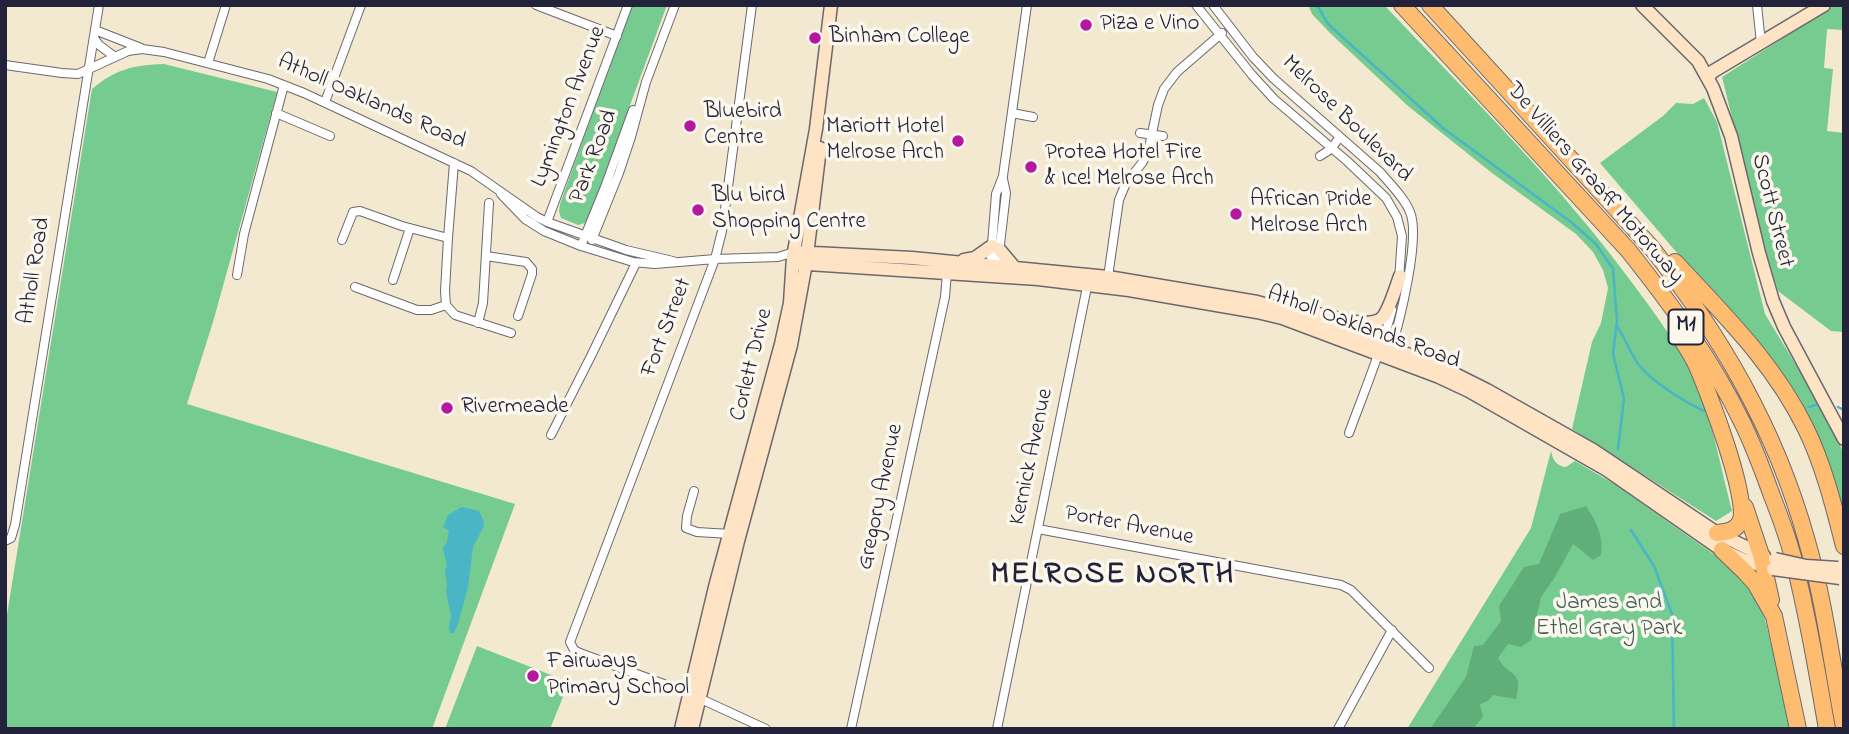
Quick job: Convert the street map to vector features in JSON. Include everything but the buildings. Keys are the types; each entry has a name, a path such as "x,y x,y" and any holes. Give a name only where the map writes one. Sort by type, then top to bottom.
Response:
{"highway":[{"name":"De Villiers Graaff Motorway","path":"1402,5 1628,250 1660,290 1714,371 1760,462 1793,555 1827,729"},
{"name":"M1","path":"1430,5 1622,213 1674,275 1728,356 1776,453 1805,536 1816,576 1844,727"},
{"path":"1622,213 1668,254 1756,351 1779,381 1807,430 1817,455 1844,546"},
{"path":"1628,250 1637,273 1693,359 1716,415 1737,483 1768,562 1774,616 1798,729"},
{"path":"1717,533 1732,530 1742,519 1737,483"},
{"path":"1722,550 1755,583 1774,616"}],"street":[{"name":"Atholl Road","path":"7,541 13,532 17,512 99,5"},
{"path":"208,63 226,5"},
{"path":"325,102 361,5"},
{"path":"536,5 617,36"},
{"name":"Lymington Avenue","path":"547,222 628,5"},
{"name":"Park Road","path":"585,248 637,101 676,5"},
{"name":"Fort Street","path":"694,696 574,650 570,636 715,259 729,187 752,5"},
{"name":"Corlett Drive","path":"681,729 694,696 791,345 831,5"},
{"name":"Corlett Drive","path":"692,729 694,696 730,534 781,344 800,258 839,5"},
{"path":"994,271 996,194 1003,176 1027,5"},
{"name":"Melrose Boulevard","path":"1196,5 1262,86 1380,191 1397,217 1402,236 1400,276 1385,351"},
{"name":"Melrose Boulevard","path":"1213,5 1253,57 1339,138 1380,172 1411,213 1413,233 1410,269 1385,351"},
{"name":"Scott Street","path":"1642,5 1708,74 1731,136 1773,301 1784,327 1844,439"},
{"path":"1756,5 1761,43"},
{"path":"1708,74 1824,5"},
{"path":"1108,277 1121,194 1145,158 1160,100 1181,67 1230,27"},
{"name":"Atholl Oaklands Road","path":"94,34 145,50"},
{"path":"94,34 99,45 115,57"},
{"name":"Atholl Oaklands Road","path":"88,71 132,50 145,50 208,63 284,85 481,176 547,222 626,250 673,261"},
{"path":"5,65 67,74 88,71"},
{"path":"237,275 244,234 284,85"},
{"path":"276,113 330,136"},
{"path":"1012,113 1034,117"},
{"path":"1140,133 1163,136"},
{"path":"1320,156 1331,149 1339,138"},
{"path":"454,163 446,305 455,315 511,333"},
{"name":"Atholl Oaklands Road","path":"494,186 507,202 533,224 585,248 636,263 778,257 947,273 1015,268 1282,318 1447,370 1572,438 1717,533 1768,562"},
{"path":"478,323 483,303 489,203"},
{"path":"342,240 352,215 357,211 448,238"},
{"path":"393,280 410,228"},
{"path":"956,261 975,258 995,247"},
{"path":"995,247 1015,268"},
{"path":"486,256 526,262 532,269 518,316"},
{"name":"Atholl Oaklands Road","path":"800,258 886,256 956,261 1038,279 1088,280 1108,277 1257,302 1287,310 1385,351 1469,391 1606,470 1734,556 1841,573"},
{"path":"886,256 904,269"},
{"path":"551,435 636,263"},
{"name":"Gregory Avenue","path":"851,729 945,297 947,273"},
{"path":"1287,310 1361,323 1376,322 1385,315 1400,276"},
{"name":"Kernick Avenue","path":"997,729 1088,280"},
{"path":"355,287 417,310 430,310 446,305"},
{"path":"1349,433 1372,370 1385,351"},
{"path":"694,491 686,528 697,532 730,534"},
{"name":"Porter Avenue","path":"1038,529 1341,585 1351,590 1429,668"},
{"path":"1338,729 1392,630"},
{"path":"694,696 765,729"}],"green space":[{"path":"631,5 667,5 591,211 585,223 578,225 561,218 560,204"},
{"path":"1308,5 1384,5 1513,141 1575,211 1650,307 1690,370 1707,414 1732,511 1716,521 1572,429 1592,342 1601,323 1608,288 1603,270 1593,252 1576,234 1492,173 1408,106 1330,33 1312,14"},
{"path":"1835,5 1844,5 1844,30 1827,29 1824,68 1833,69 1827,131 1844,133 1844,332 1831,331 1778,291 1763,244 1722,77"},
{"path":"164,64 277,92 213,322 187,404 515,504 432,729 5,729 5,627 92,89 126,69"},
{"path":"1704,98 1717,122 1765,314 1844,453 1844,522 1806,417 1781,372 1600,163 1663,116 1676,103 1693,104"},
{"name":"James and Ethel Gray Park","path":"1551,451 1557,464 1566,467 1575,461 1614,484 1732,567 1747,585 1765,619 1792,729 1407,729 1531,528"},
{"path":"1586,506 1600,535 1601,555 1593,560 1573,544 1541,597 1531,640 1521,647 1508,644 1498,658 1517,678 1516,699 1493,695 1480,704 1483,717 1473,729 1430,729 1466,677 1474,646 1483,645 1501,621 1499,606 1524,567 1539,564 1560,514"},
{"path":"477,646 569,682 550,729 445,729"}],"water":[{"path":"462,507 479,511 484,522 473,547 468,587 458,624 454,633 450,633 451,615 445,571 447,566 443,548 449,530 443,527 448,515"}],"waterway":[{"path":"1317,5 1328,24 1443,128 1571,222 1596,244 1613,269 1617,321 1613,354 1624,398 1618,449"},
{"path":"1617,326 1636,360 1652,378 1704,411"},
{"path":"1809,407 1816,405"},
{"path":"1838,407 1844,410"},
{"path":"1631,530 1654,566 1672,614 1674,729"}],"place":[{"name":"Piza e Vino","path":"1086,25"},
{"name":"Binham College","path":"815,38"},
{"name":"Bluebird Centre","path":"690,126"},
{"name":"Mariott Hotel Melrose Arch","path":"958,141"},
{"name":"Protea Hotel Fire & Ice! Melrose Arch","path":"1031,167"},
{"name":"Blu bird Shopping Centre","path":"698,210"},
{"name":"African Pride Melrose Arch","path":"1236,214"},
{"name":"Rivermeade","path":"447,408"},
{"name":"Fairways Primary School","path":"533,676"}],"district":[{"name":"MELROSE NORTH","path":"1113,577"}]}
